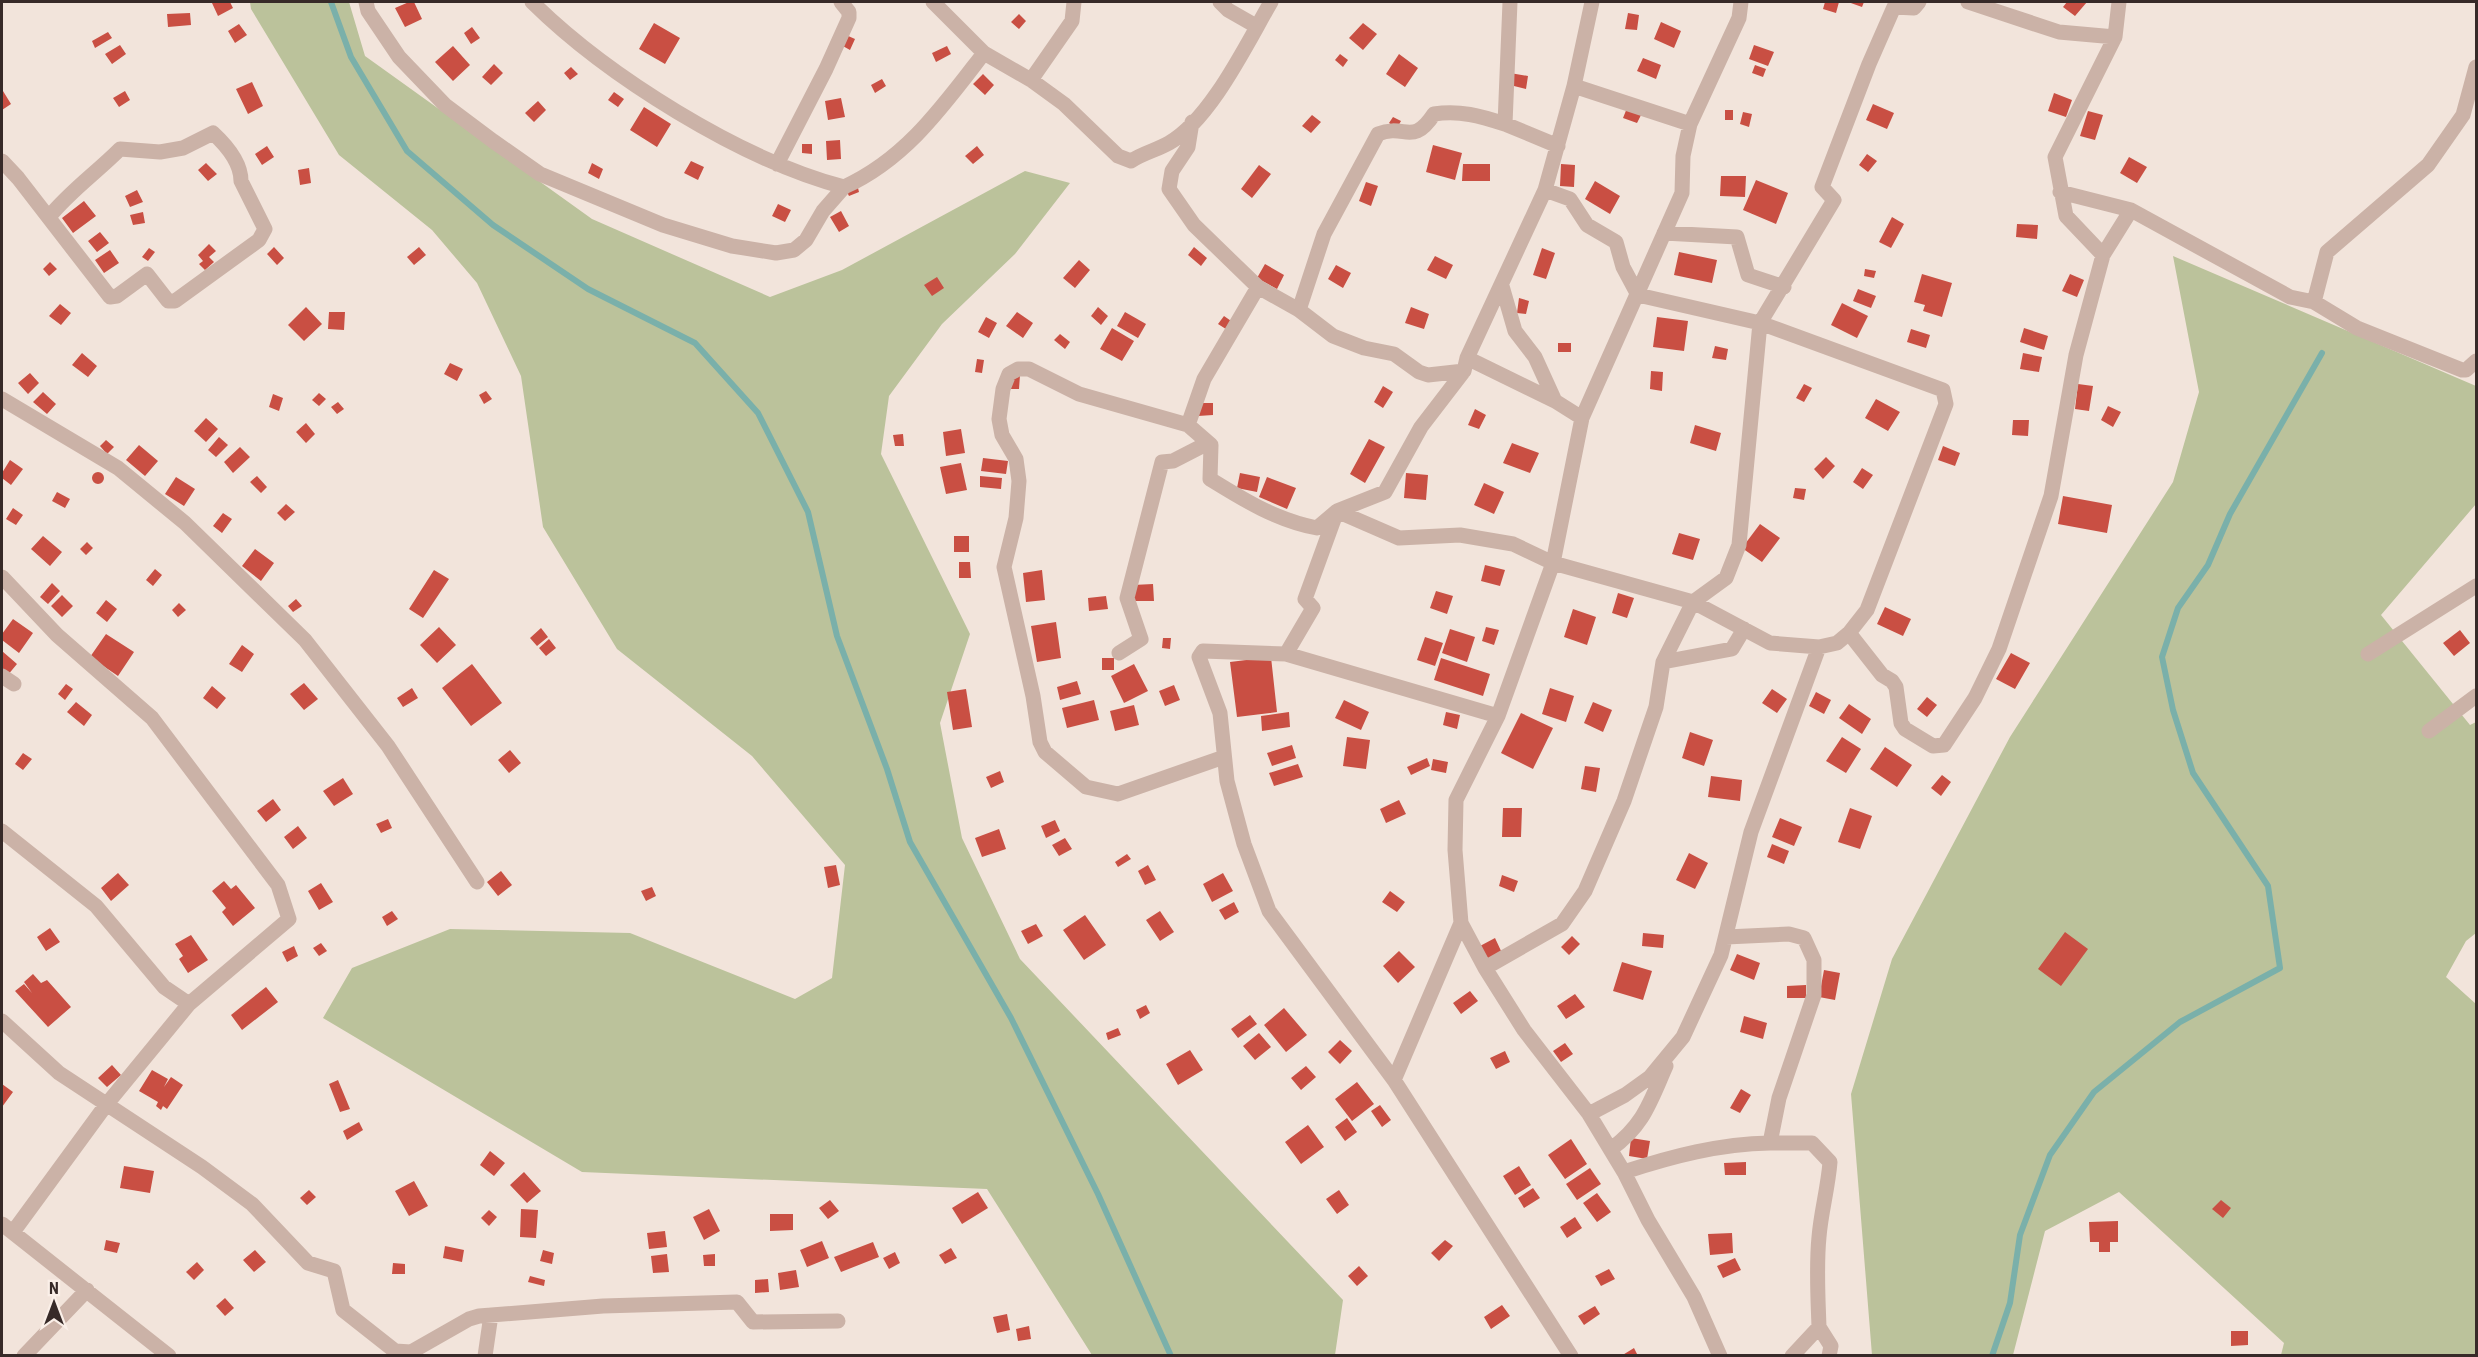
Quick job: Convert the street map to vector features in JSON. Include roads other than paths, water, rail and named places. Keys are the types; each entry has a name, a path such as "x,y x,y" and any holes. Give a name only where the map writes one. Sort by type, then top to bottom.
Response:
{"street":[{"path":"366,2 368,11 399,57 445,105 540,174 663,225 732,246 776,253 794,250 806,240 823,211 844,187 881,166 928,126 984,53"},
{"path":"532,2 599,61 700,124 777,164 813,179 844,187"},
{"path":"777,164 826,69 849,18 849,12 841,2"},
{"path":"933,2 984,53 1031,80 1064,104 1124,160 1131,160 1170,143 1192,122 1227,80 1271,2"},
{"path":"1031,80 1072,21 1074,2"},
{"path":"1220,2 1228,10 1256,26"},
{"path":"1505,124 1510,2"},
{"path":"1224,756 1119,794 1086,787 1045,752 1040,742 1033,696 1004,567 1016,518 1019,481 1016,459 1002,435 999,419 1003,389 1009,374 1018,369 1029,369 1079,394 1188,425 1211,445 1210,479 1255,507 1293,524 1317,528 1337,511 1384,492 1421,427 1466,364 1502,286 1510,262 1545,190 1574,86 1592,2"},
{"path":"1720,1356 1694,1297 1648,1220 1611,1149 1589,1114 1524,1030 1485,968 1461,923 1455,850 1456,800 1498,716 1552,563 1582,418 1682,193 1683,156 1690,124 1738,18 1741,2"},
{"path":"1485,968 1562,924 1585,891 1624,801 1656,707 1663,662 1693,602 1726,578 1739,545 1760,323 1784,287 1834,200 1822,187 1869,64 1894,7 1914,8 1919,2"},
{"path":"1968,2 2058,32 2115,37"},
{"path":"2103,255 2069,221 2060,192 2055,157 2115,37 2119,2"},
{"path":"2314,302 2327,252 2428,165 2463,116 2476,67"},
{"path":"1574,86 1690,124"},
{"path":"1299,310 1324,234 1378,134 1386,131 1418,132 1424,128 1434,114 1452,111 1474,114 1505,124 1558,146"},
{"path":"1192,122 1188,147 1172,171 1169,189 1194,225 1258,287 1299,310 1333,336 1364,348 1394,354 1419,372 1440,375 1466,364 1555,401 1582,418"},
{"path":"2,161 49,217 110,297 117,296 147,274 171,302 259,240 265,229 241,181 241,172 226,145 213,133 183,148 160,152 120,149 94,174 69,192 49,217"},
{"path":"1545,190 1570,199 1587,225 1616,242 1623,267 1638,295 1760,323 1938,387 1946,396 1946,404 1867,610 1849,633 1837,642 1819,647 1770,643 1663,662"},
{"path":"2060,192 2131,210 2290,297 2314,302 2357,328 2462,370 2466,370 2476,361"},
{"path":"1849,633 1882,675 1892,681 1896,687 1901,723 1905,729 1933,746 1944,745 1975,698 1999,650 2050,496 2076,355 2103,255 2131,210"},
{"path":"1665,233 1737,237 1748,275 1784,287"},
{"path":"1502,286 1515,331 1535,357 1555,401"},
{"path":"1188,425 1204,379 1258,287"},
{"path":"2,399 118,468 185,523 305,640 388,746 477,882"},
{"path":"1119,653 1142,639 1127,598 1162,462 1173,461 1208,442"},
{"path":"1337,511 1399,538 1460,536 1512,544 1552,563 1693,602 1770,643"},
{"path":"1286,654 1313,608 1305,599 1337,511"},
{"path":"2,577 57,634 152,718 278,885 289,919 189,1004 7,1228 169,1356"},
{"path":"2368,654 2476,586"},
{"path":"1732,650 1744,629"},
{"path":"1589,1114 1625,1095 1650,1077 1683,1037 1721,955 1751,832 1819,647"},
{"path":"1498,716 1286,654 1201,652 1199,657 1220,713 1227,781 1244,844 1269,911 1394,1080 1571,1356"},
{"path":"2429,731 2476,696"},
{"path":"2,831 96,906 164,987 189,1004"},
{"path":"1394,1080 1461,923"},
{"path":"1726,937 1789,934 1804,938 1814,960 1814,995 1779,1098 1770,1143"},
{"path":"2,1021 59,1073 202,1167 252,1204 308,1263 334,1271 343,1310 395,1351 411,1353 469,1318 603,1306 737,1302 753,1322 838,1321"},
{"path":"1611,1149 1631,1134 1647,1110 1670,1054"},
{"path":"1624,1172 1682,1154 1732,1144 1812,1143 1830,1162 1817,1266 1819,1327 1831,1346 1829,1356"},
{"path":"24,1356 87,1290"},
{"path":"485,1356 491,1315"},
{"path":"1792,1356 1819,1327"}],"waterway":[{"path":"331,2 351,57 407,151 493,225 588,289 695,343 758,413 808,512 837,636 887,769 910,842 1011,1018 1098,1194 1171,1356"},
{"path":"1992,1356 2010,1303 2020,1235 2050,1155 2094,1092 2180,1022 2280,968 2268,886 2193,773 2173,710 2162,657 2178,608 2208,565 2230,514 2322,353"}]}
